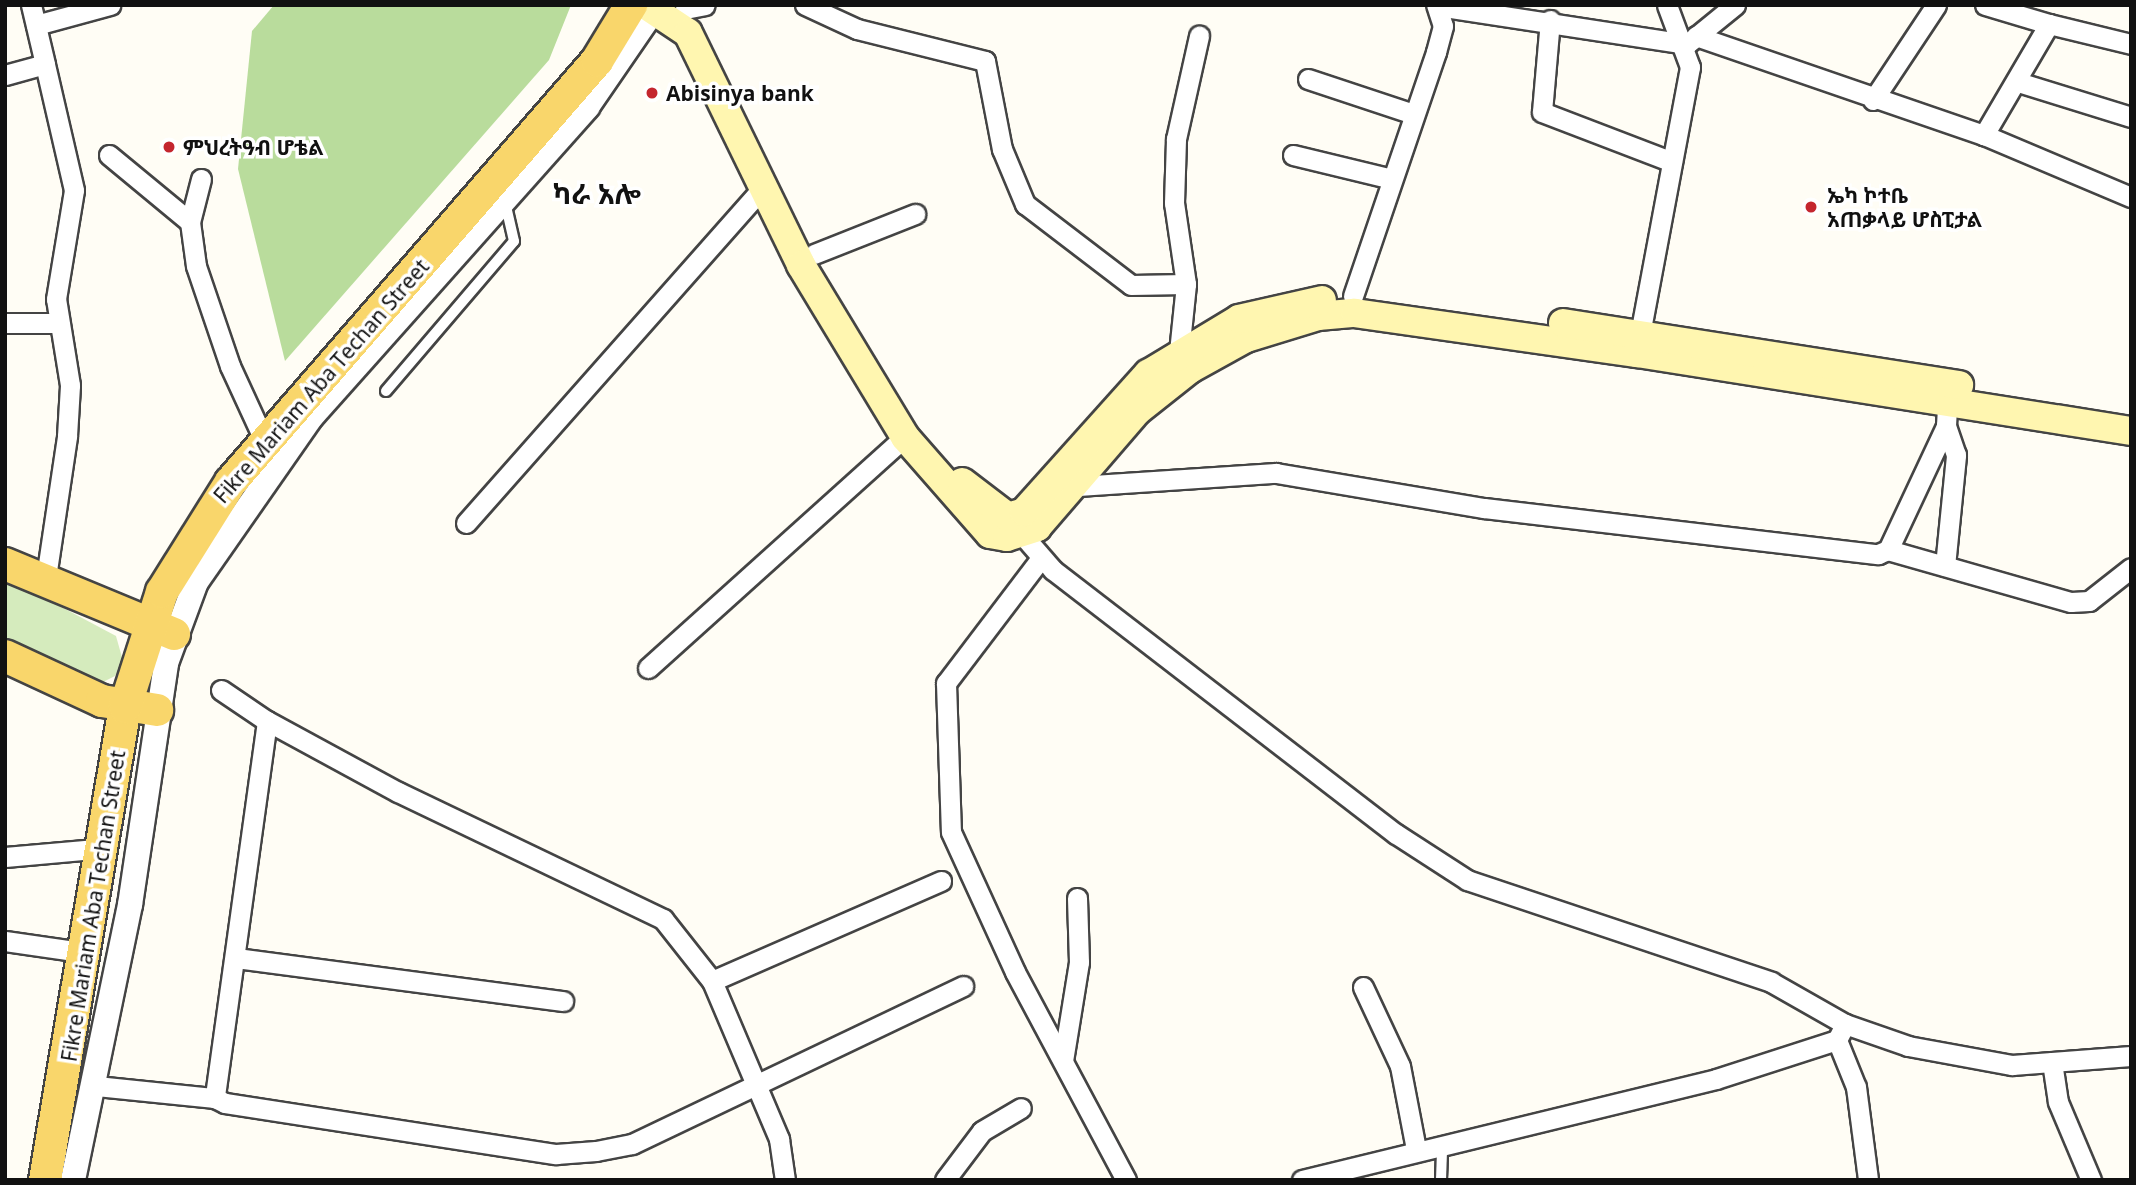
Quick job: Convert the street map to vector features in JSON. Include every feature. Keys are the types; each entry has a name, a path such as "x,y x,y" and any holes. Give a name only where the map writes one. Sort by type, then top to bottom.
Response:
{"main road":[{"path":"666,6 701,54 762,189 905,437 990,534 1015,526 1078,486 1137,411 1170,383 1246,338 1318,316 1355,313 1639,343"},
{"path":"666,6 713,42 814,254 939,456 984,504 1015,526"},
{"name":"Fikre Mariam Aba Techan Street","path":"44,1180 88,953 125,707 160,631 206,515 264,440 597,61 666,6"},
{"path":"1015,526 1047,492 1122,398 1179,352 1239,319 1282,304 1353,296 1639,343 1947,404 2131,431"},
{"path":"1947,404 2131,414"},
{"path":"5,564 45,584 160,631"},
{"path":"5,656 125,707 157,710"}],"street":[{"path":"31,5 75,190 55,323 70,385 45,584"},
{"path":"36,25 110,5"},
{"path":"805,5 857,29 985,61 1002,149 1025,204 1131,285 1186,284"},
{"path":"1639,343 1690,67 1691,40 1667,5"},
{"path":"1691,40 1735,5"},
{"path":"1873,100 1936,5"},
{"path":"1985,5 2131,44"},
{"path":"74,1180 96,1086 157,710 160,631 196,582 239,513 312,416 505,203 587,107 666,6"},
{"path":"1353,296 1411,113 1436,52 1443,26 1437,6 1691,40 1984,135 2129,194"},
{"path":"1550,20 1542,112 1672,162"},
{"path":"1984,135 2018,82 2049,24"},
{"path":"1179,352 1186,284 1174,203 1176,139 1199,36"},
{"path":"5,75 45,64"},
{"path":"1308,79 1411,113"},
{"path":"2018,82 2131,117"},
{"path":"110,155 190,222"},
{"path":"1293,155 1392,179"},
{"path":"201,178 190,222 211,313 264,440"},
{"path":"466,523 762,189"},
{"path":"814,254 915,214"},
{"path":"5,323 55,323"},
{"path":"1888,550 1947,404"},
{"path":"1945,566 1956,455 1947,404"},
{"path":"648,668 905,437"},
{"path":"1078,486 1276,473 1511,512 1857,554 1888,550 2071,602 2089,601 2131,568"},
{"path":"1015,526 1041,558 1431,860 1550,910 1771,982 1841,1032 1961,1059 2052,1062 2131,1056"},
{"path":"1041,558 946,683 946,783 963,866 1126,1180"},
{"path":"221,690 267,720 398,792 655,915 680,934 712,981 779,1139 785,1180"},
{"path":"215,1098 267,720"},
{"path":"5,856 105,848"},
{"path":"712,981 941,880"},
{"path":"1063,1061 1079,962 1077,898"},
{"path":"5,940 88,953"},
{"path":"236,958 563,1001"},
{"path":"96,1086 215,1098 240,1108 556,1154 632,1144 757,1087 963,986"},
{"path":"1363,986 1400,1066 1416,1149"},
{"path":"1302,1180 1442,1142 1716,1079 1841,1032"},
{"path":"1841,1032 1856,1087 1868,1180"},
{"path":"2052,1062 2058,1102 2091,1180"},
{"path":"945,1180 982,1131 1021,1108"}],"lane":[{"path":"386,391 514,241 516,229 505,203"},
{"path":"1441,1180 1442,1142"}],"green space":[{"path":"274,5 571,5 549,60 285,361 238,169 252,31"},
{"path":"5,577 116,636 123,661 115,676 99,684 5,644"}],"place":[{"name":"Abisinya bank","path":"652,93"},
{"name":"ምህረትዓብ ሆቴል","path":"169,147"},
{"name":"ኤካ ኮተቤ አጠቃላይ ሆስፒታል","path":"1811,207"}],"district":[{"name":"ካራ አሎ","path":"597,193"}]}
